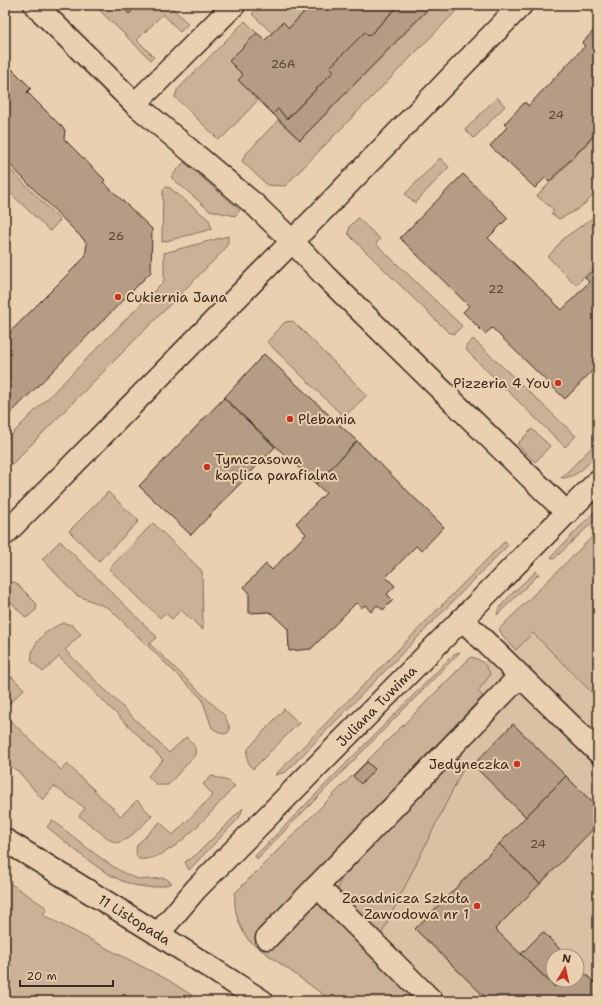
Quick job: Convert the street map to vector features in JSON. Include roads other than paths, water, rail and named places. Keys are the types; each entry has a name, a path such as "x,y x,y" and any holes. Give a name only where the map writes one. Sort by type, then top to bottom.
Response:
{"street":[{"path":"35,5 135,104 255,205 326,277 567,513"},
{"path":"135,104 234,5"},
{"path":"5,534 521,5"},
{"name":"Juliana Tuwima","path":"158,934 202,883 598,481"},
{"path":"462,619 598,752"},
{"path":"267,938 520,676"},
{"name":"11 Listopada","path":"5,840 158,934 262,1001"},
{"path":"317,886 432,1001"}],"place":[{"name":"Cukiernia Jana","path":"118,297"},
{"name":"Pizzeria 4 You","path":"558,383"},
{"name":"Plebania","path":"290,419"},
{"name":"Tymczasowa kaplica parafialna","path":"207,467"},
{"name":"Jedyneczka","path":"517,764"},
{"name":"Zasadnicza Szkoła Zawodowa nr 1","path":"477,906"}]}
